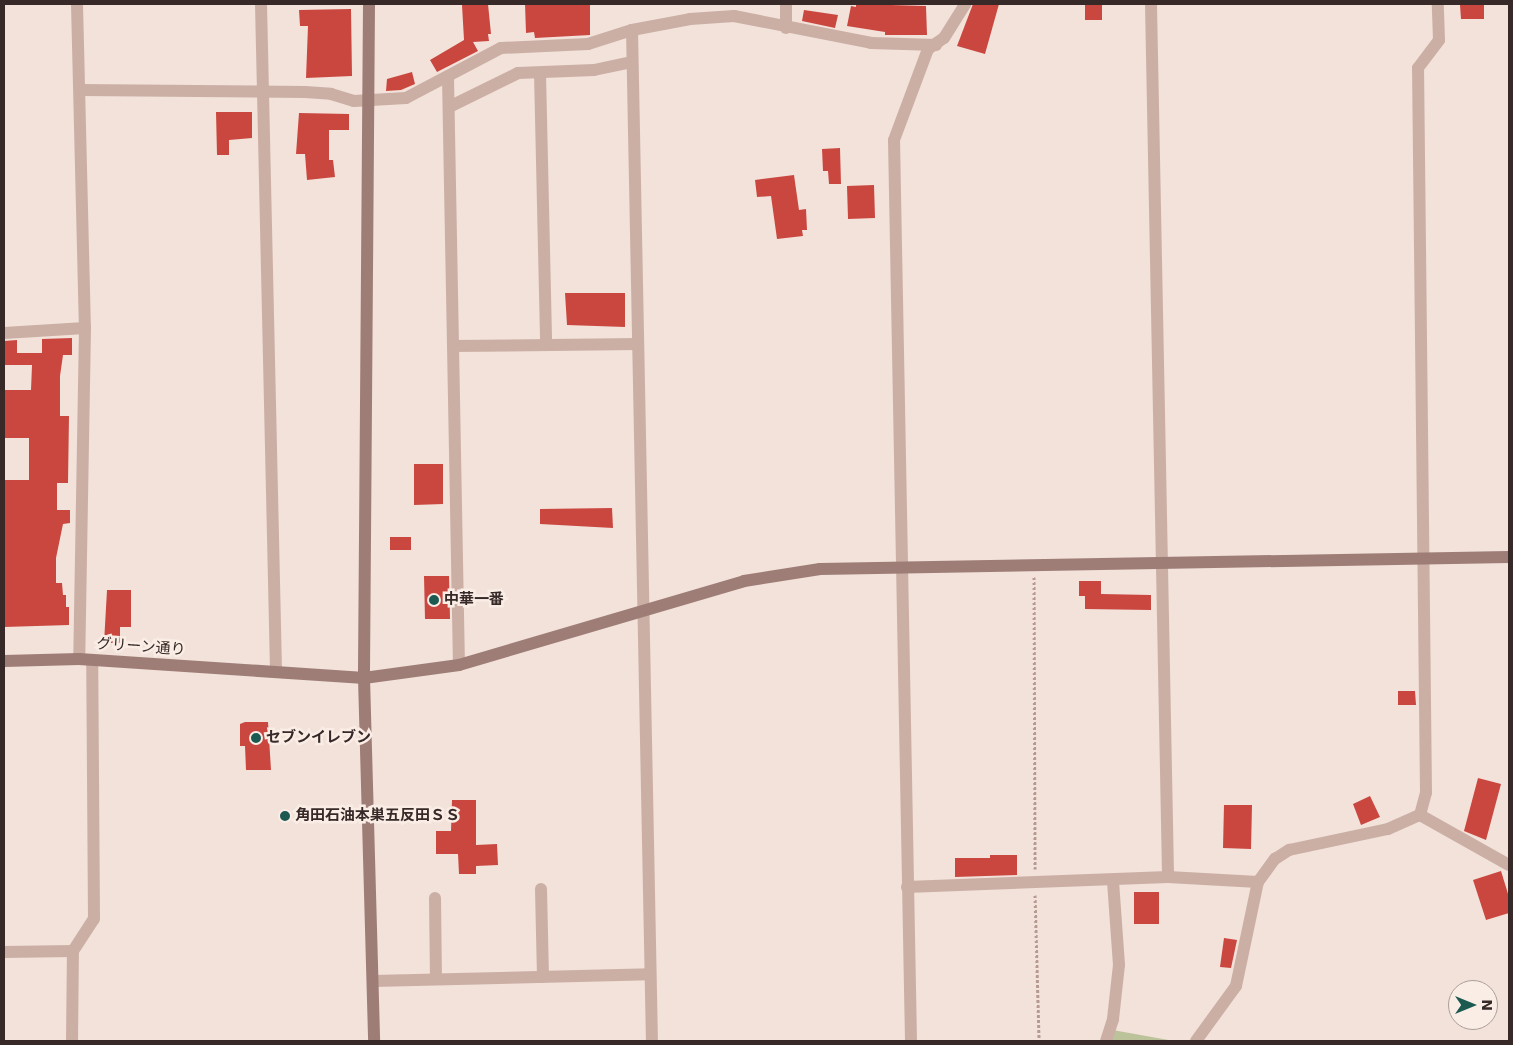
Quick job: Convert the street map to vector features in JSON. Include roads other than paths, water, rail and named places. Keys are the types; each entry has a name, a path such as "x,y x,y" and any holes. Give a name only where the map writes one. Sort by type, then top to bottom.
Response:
{"street":[{"path":"77,4 85,328 79,659"},
{"path":"261,4 276,672"},
{"path":"369,4 370,100 364,678 374,1041"},
{"path":"786,4 786,28"},
{"path":"911,1041 894,140 928,49 936,45 965,4"},
{"path":"1151,4 1168,877"},
{"path":"1420,815 1426,793 1418,68 1439,40 1438,4"},
{"path":"80,90 331,94 354,101 406,98 448,78 501,48 588,44 632,30 690,19 734,16 872,44 936,45"},
{"path":"632,30 631,62 652,1041"},
{"path":"449,107 499,80 518,73 594,70 631,62"},
{"path":"540,73 546,345"},
{"path":"448,78 459,665"},
{"path":"4,333 85,328"},
{"path":"453,346 638,344"},
{"name":"グリーン通り","path":"4,661 79,659 364,678 459,665 643,610 775,574 901,566 1422,560 1509,557"},
{"path":"72,1041 73,951 94,919 92,660"},
{"path":"1420,815 1509,865"},
{"path":"1196,1041 1236,986 1258,882 1275,859 1289,850 1388,829 1420,815"},
{"path":"907,887 1113,882 1168,877 1258,882"},
{"path":"1106,1041 1113,1019 1119,965 1113,882"},
{"path":"541,889 543,977"},
{"path":"435,898 436,979"},
{"path":"4,952 73,951"},
{"path":"373,980 650,974"}],"place":[{"name":"中華一番","path":"434,600"},
{"name":"セブンイレブン","path":"256,738"},
{"name":"角田石油本巣五反田ＳＳ","path":"285,816"}]}
